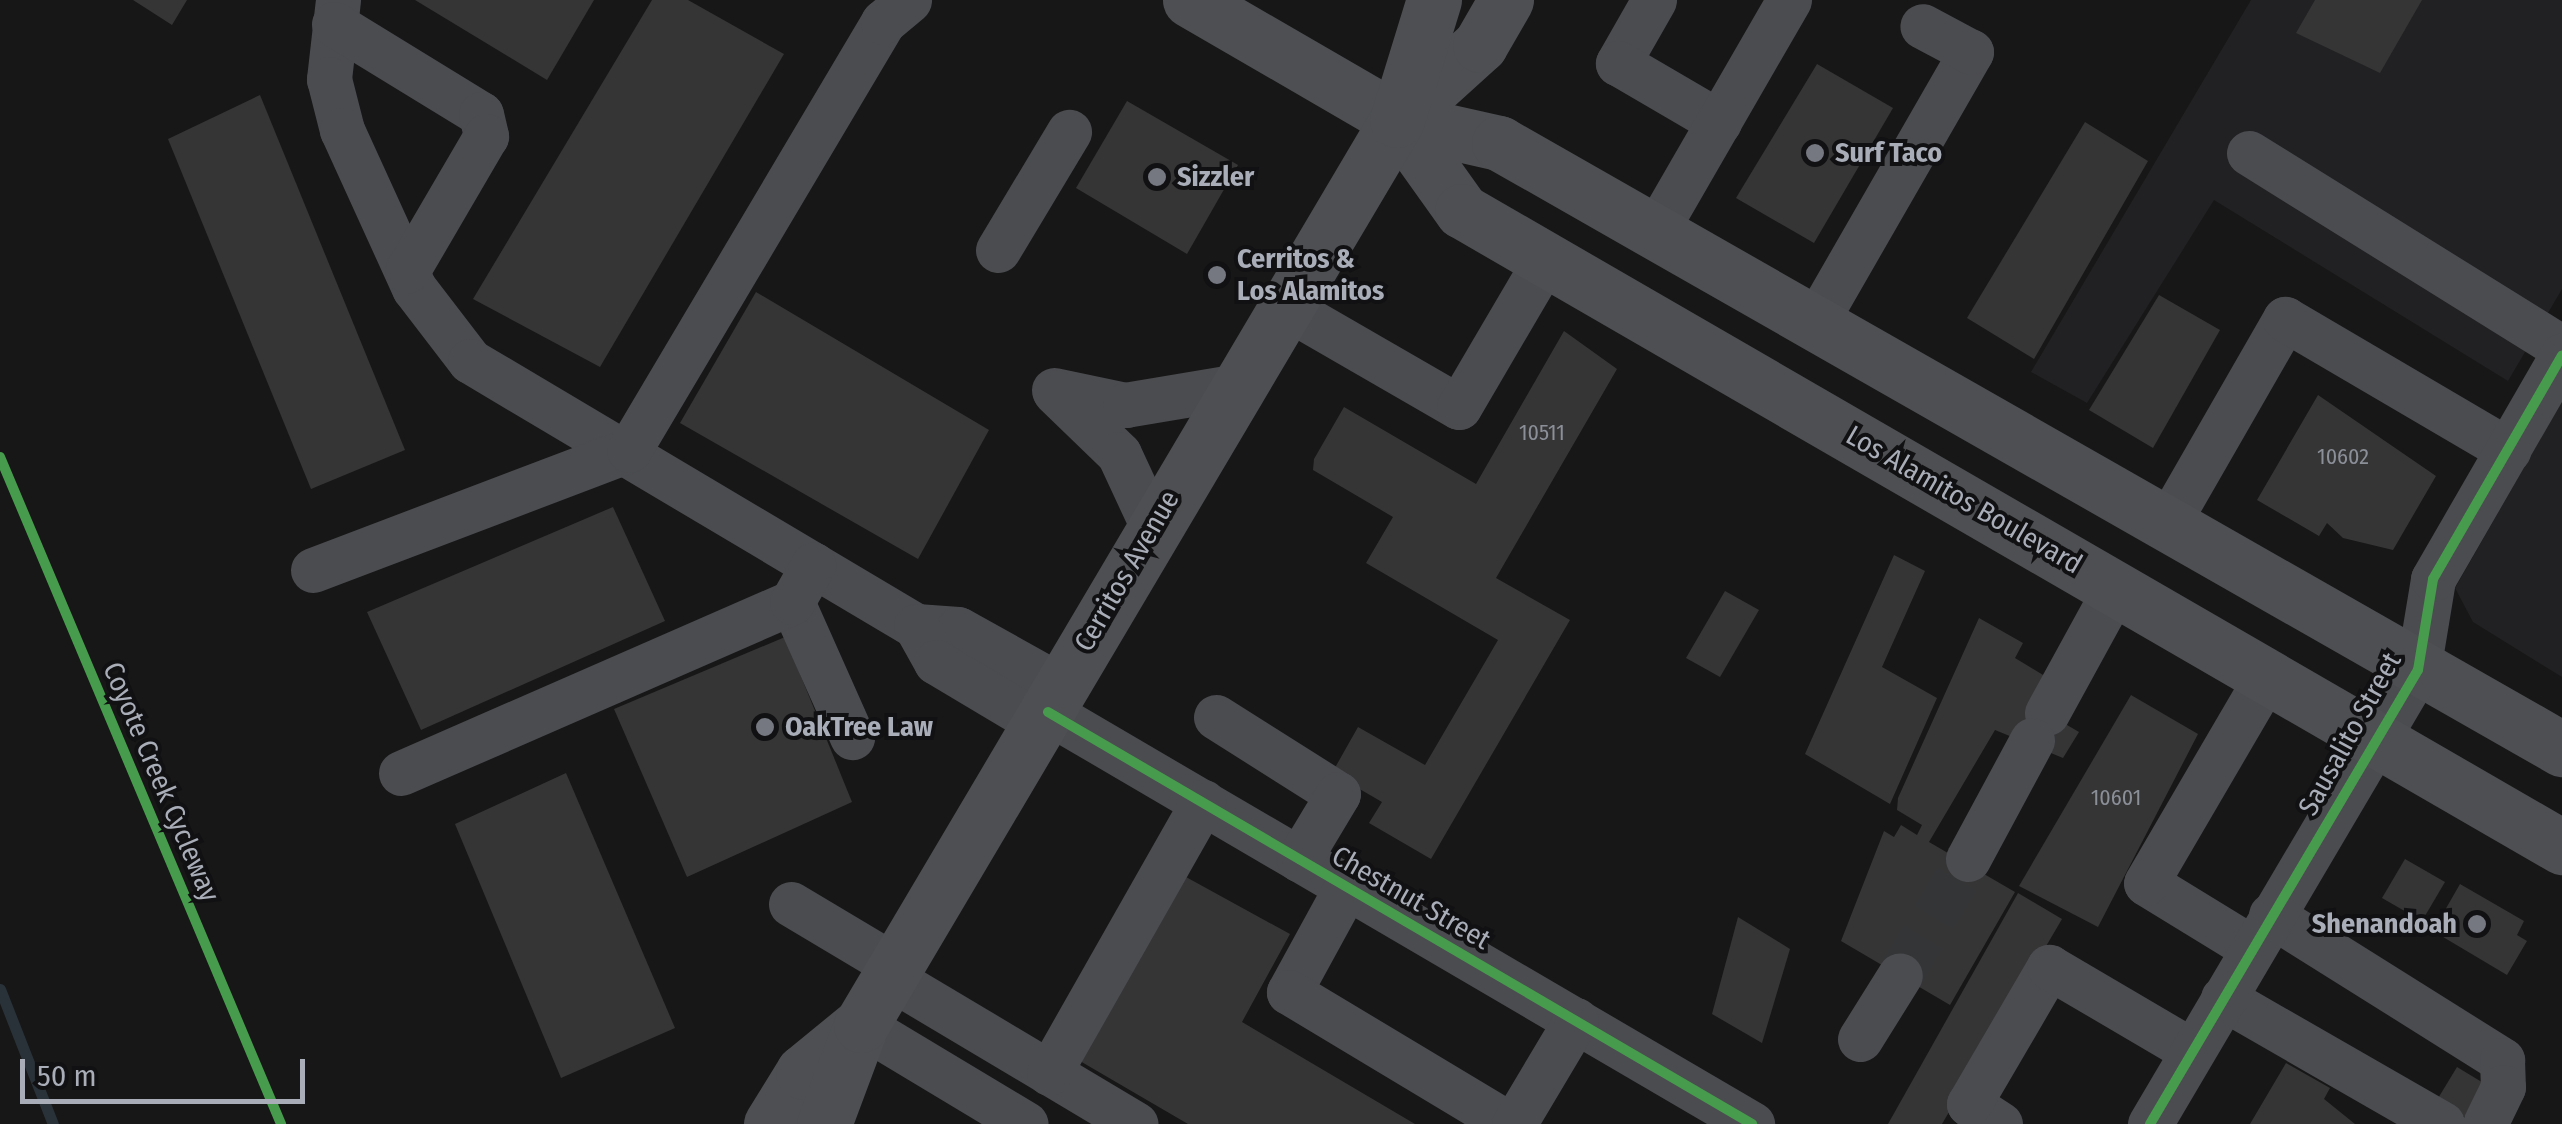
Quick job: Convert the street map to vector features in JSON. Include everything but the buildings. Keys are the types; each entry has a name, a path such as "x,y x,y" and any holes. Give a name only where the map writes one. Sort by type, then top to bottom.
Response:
{"main road":[{"name":"Los Alamitos Boulevard","path":"1190,0 1397,120 1499,142 2562,749"},
{"name":"Cerritos Avenue","path":"860,1026 1050,707 1233,387 1289,309 1397,120 1434,0"},
{"name":"Cerritos Avenue","path":"1397,120 1480,46 1506,0"},
{"name":"Los Alamitos Boulevard","path":"1397,120 1462,211 2268,674 2562,848"},
{"path":"771,1124 803,1072 860,1026"},
{"path":"824,1124 860,1026"}],"street":[{"path":"1654,0 1618,64 1707,115"},
{"path":"1655,232 1759,0"},
{"path":"1707,115 1789,0"},
{"path":"313,570 629,450 893,7"},
{"path":"407,271 486,136 481,114 336,12 329,79 342,130 407,271 436,326 470,361 629,450 803,584 852,737"},
{"path":"1815,323 1971,52 1922,26"},
{"path":"998,250 1069,132"},
{"path":"2249,153 2562,352"},
{"path":"1289,309 1459,407 1546,259"},
{"path":"2166,526 2285,319 2508,450"},
{"name":"Sausalito Street","path":"2150,1124 2418,670 2433,579 2562,352"},
{"path":"1152,525 1119,454 1054,390 1125,405 1233,387"},
{"path":"400,773 803,584"},
{"name":"Chestnut Street","path":"803,584 916,626 936,662 1050,707 1203,802 1752,1124"},
{"path":"1968,858 2116,586"},
{"path":"2268,674 2146,883 2262,931 2502,1060 2503,1086 2485,1124"},
{"path":"1216,716 1338,794 1299,858"},
{"path":"1049,1073 1203,802"},
{"path":"1347,886 1289,992 1512,1124 1576,1020"},
{"path":"791,904 1049,1073 1136,1124"},
{"path":"2000,1124 1969,1104 2049,967 2192,1051"},
{"path":"1860,1039 1900,975"},
{"path":"2223,998 2442,1124"},
{"path":"860,1026 1026,1124"}],"shaded area":[{"path":"2251,0 2562,0 2562,289 2508,381 2214,200 2087,403 2031,372"},
{"path":"2562,401 2562,677 2473,622 2455,588"}],"waterway":[{"path":"0,989 53,1124"}],"tunnel":[{"path":"1900,975 1968,859"}],"cycle path":[{"path":"2150,1124 2418,670 2433,579 2562,356"},
{"name":"Coyote Creek Cycleway","path":"0,457 281,1124"},
{"path":"1048,712 1752,1124"}],"place":[{"name":"Surf Taco","path":"1815,153"},
{"name":"Sizzler","path":"1157,177"},
{"name":"Cerritos & Los Alamitos","path":"1217,275"},
{"name":"OakTree Law","path":"765,727"},
{"name":"Shenandoah","path":"2477,924"}]}
